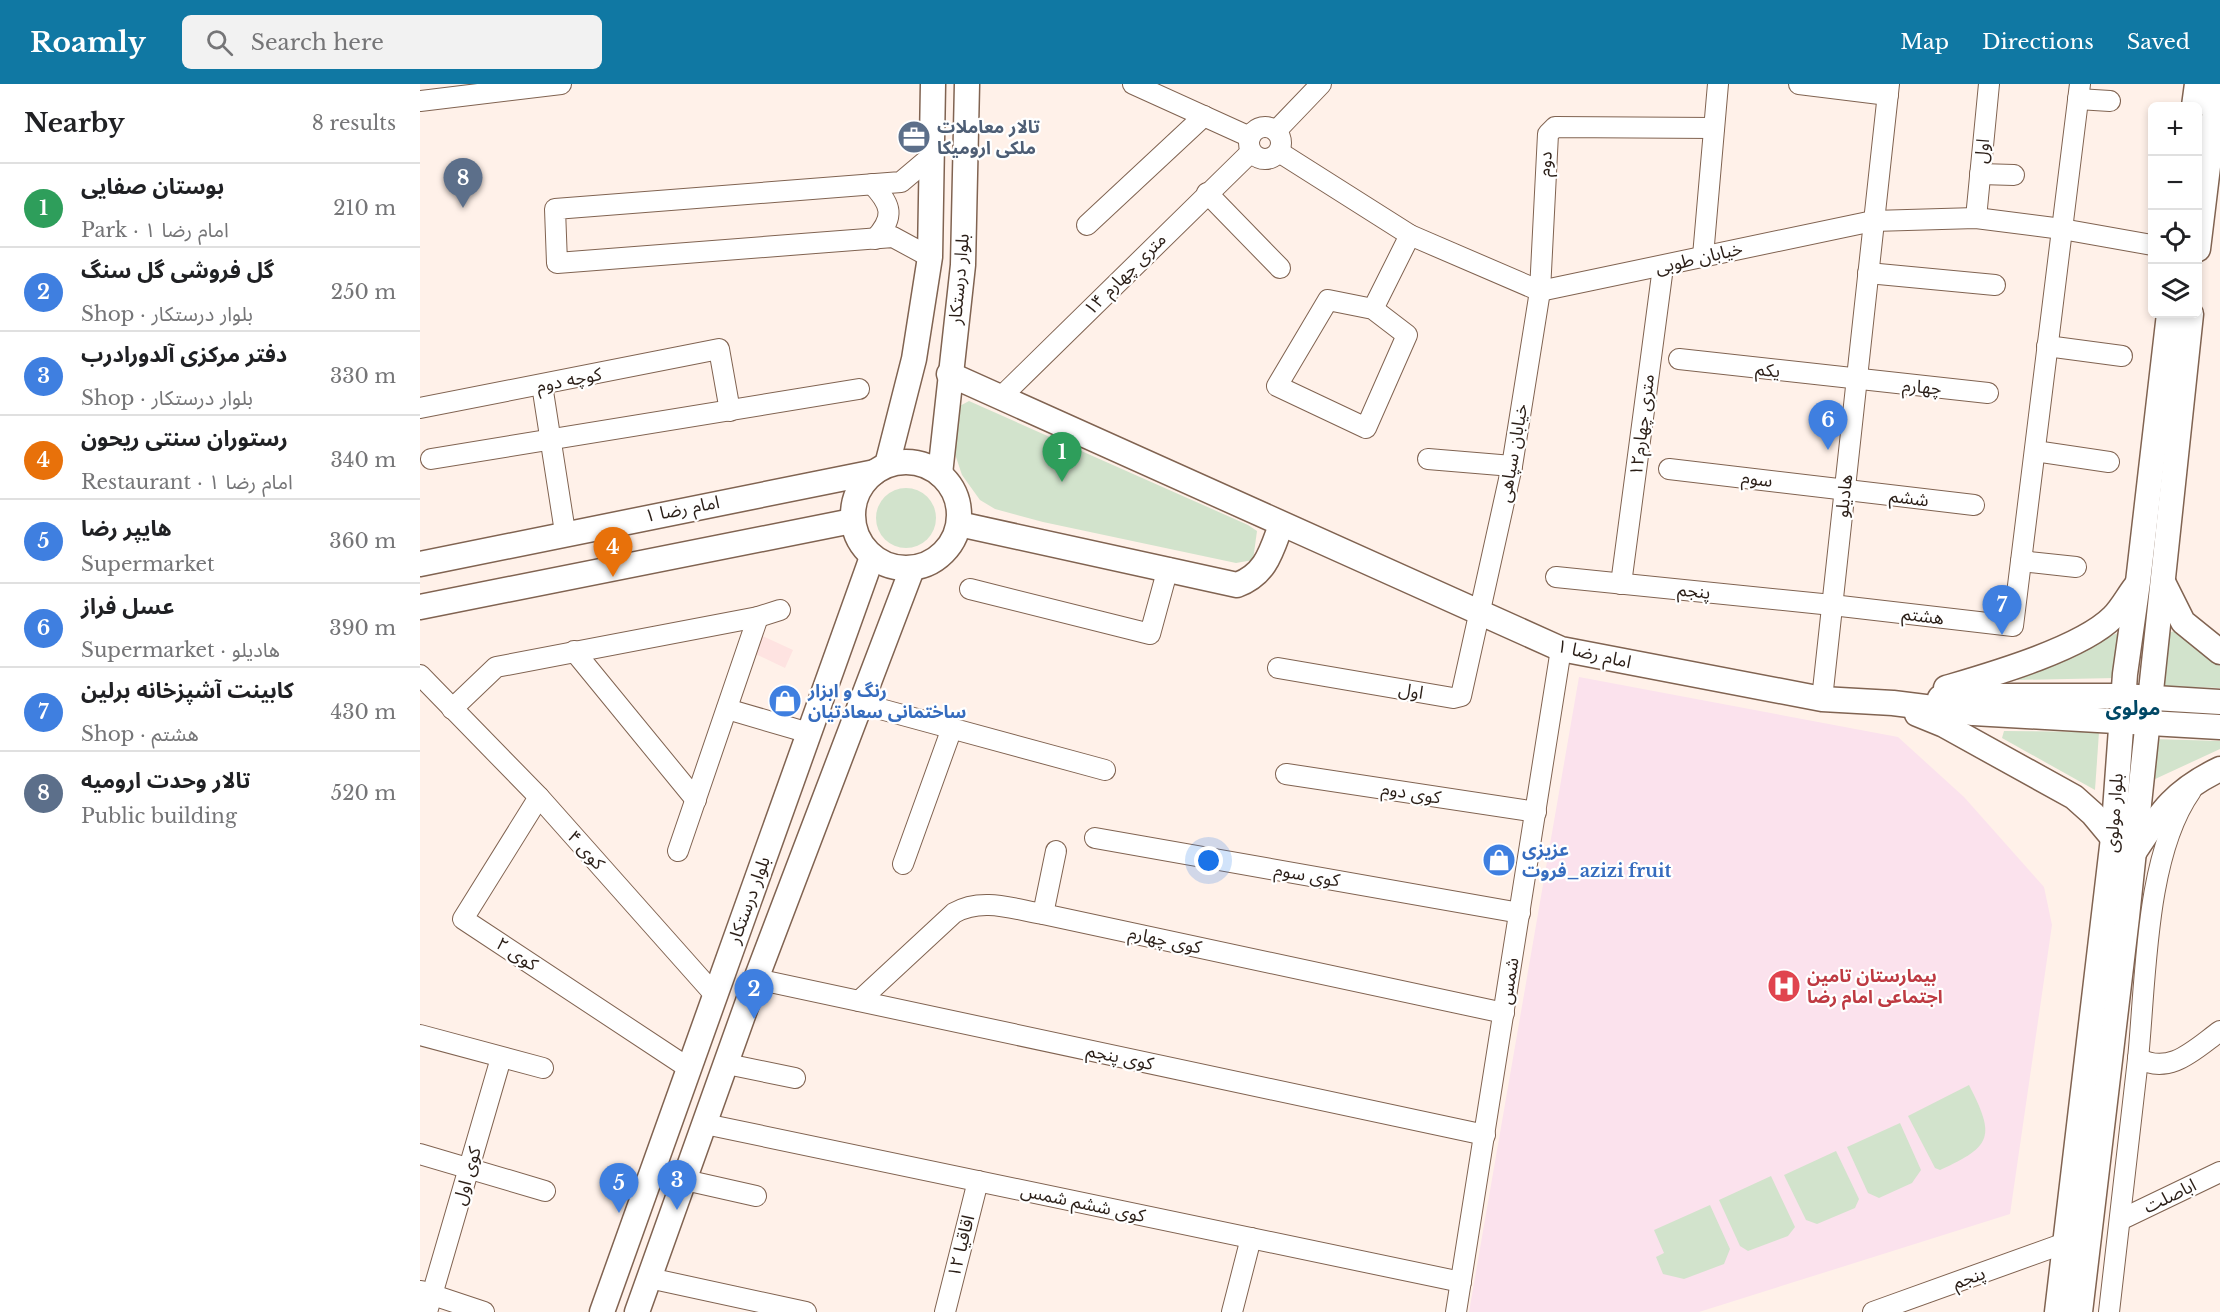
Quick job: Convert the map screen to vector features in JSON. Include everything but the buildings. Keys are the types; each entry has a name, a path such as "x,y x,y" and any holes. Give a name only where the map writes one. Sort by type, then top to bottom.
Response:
{"main road":[{"name":"بلوار درستکار","path":"881,469 914,359 930,257 933,84"},
{"name":"بلوار درستکار","path":"940,474 949,374 963,264 967,84"},
{"path":"2195,102 2197,84"},
{"path":"2202,216 2218,84"},
{"name":"بلوار مولوی","path":"2057,1312 2112,838 2122,696 2139,582 2169,318"},
{"name":"بلوار مولوی","path":"2080,1312 2127,917 2191,318"},
{"name":"امام رضا ۱","path":"949,374 1479,614 1562,649 1822,699 1893,703 1973,713 2220,727"},
{"path":"915,462 940,474 956,496 959,524 948,549 932,562 912,569 897,568 872,557 859,540 852,520 857,493 881,469 915,462"},
{"name":"امام رضا ۱","path":"420,564 565,532 881,469"},
{"path":"420,607 852,520"},
{"path":"959,524 1168,568 1237,585 1253,579 1266,564 1281,525"},
{"name":"بلوار درستکار","path":"603,1312 872,557"},
{"name":"بلوار درستکار","path":"637,1312 756,979 912,569"},
{"path":"1893,703 2008,670 2077,640 2113,617 2139,582"},
{"path":"2163,582 2183,622 2220,652"},
{"name":"امام رضا ۱","path":"1893,703 1965,696 2122,696 2220,702"},
{"path":"1893,703 1944,725 2074,797 2112,838"},
{"path":"809,733 846,746"},
{"path":"2132,855 2163,807 2210,774"}],"street":[{"path":"420,101 561,84"},
{"path":"1133,84 1204,116 1250,144 1257,158 1265,160 1273,158 1280,152 1282,144 1276,131"},
{"path":"1276,131 1321,84"},
{"path":"1703,256 1718,84"},
{"path":"1798,84 1889,90 1873,220"},
{"name":"اول","path":"1976,218 1989,84"},
{"path":"2076,567 2021,561 2079,92 2110,101"},
{"path":"1087,225 1204,116"},
{"name":"دوم","path":"1540,291 1546,149 1548,134 1555,127 1714,128"},
{"path":"1250,144 1261,128 1276,131"},
{"name":"۱۴ متری چهارم","path":"1001,397 1207,193 1250,144"},
{"path":"1280,152 1410,235 1540,291"},
{"path":"930,257 893,237 558,263 555,208 901,182 933,155"},
{"path":"1980,174 2014,175"},
{"path":"872,184 886,198 890,212 886,226 875,238"},
{"path":"1207,193 1280,268"},
{"name":"خیابان طوبی","path":"1540,291 1663,267 1703,256 1873,220 1976,218 2062,229 2148,244"},
{"name":"هادیلو","path":"1822,699 1873,220"},
{"path":"1373,309 1410,235"},
{"name":"۱۲متری چهارم","path":"1621,584 1663,267"},
{"path":"1868,273 1995,285"},
{"name":"خیابان سپاهی","path":"1479,614 1512,466 1540,291"},
{"path":"1328,300 1373,309 1407,335 1366,428 1278,386 1328,300"},
{"path":"2047,346 2122,356"},
{"name":"کوچه دوم","path":"420,408 719,350 730,411"},
{"name":"یکم","path":"1679,359 1856,380"},
{"name":"چهارم","path":"1856,380 1988,393"},
{"path":"542,385 565,532"},
{"path":"431,459 859,389"},
{"path":"2035,451 2109,462"},
{"path":"1428,459 1512,466"},
{"name":"سوم","path":"1669,469 1844,490"},
{"name":"ششم","path":"1844,490 1974,505"},
{"name":"هشتم","path":"1832,605 2013,626 2021,561"},
{"path":"970,589 1150,634 1168,568"},
{"name":"پنجم","path":"1556,577 1832,605"},
{"path":"452,709 496,667 758,617 780,610"},
{"name":"اول","path":"1278,668 1453,698 1461,696 1479,614"},
{"path":"678,851 758,617"},
{"name":"شمس","path":"1456,1312 1562,649"},
{"path":"574,651 696,800"},
{"name":"کوی ۴","path":"420,675 539,797 715,995"},
{"path":"862,704 1105,770"},
{"path":"727,709 809,733"},
{"path":"903,864 952,728"},
{"name":"کوی دوم","path":"1286,774 1536,812"},
{"path":"2109,1312 2138,1058 2148,943 2162,857 2181,805 2210,774"},
{"name":"کوی ۲","path":"539,797 463,919 690,1069"},
{"name":"کوی سوم","path":"1095,838 1520,913"},
{"path":"1043,914 1056,851"},
{"name":"کوی چهارم","path":"859,1001 954,913 966,906 980,903 1043,914 1504,1013"},
{"path":"2127,917 2148,943"},
{"name":"کوی پنجم","path":"756,979 1485,1135"},
{"path":"2138,1058 2156,1065 2180,1060 2220,1031"},
{"path":"420,1035 543,1068"},
{"name":"کوی اول","path":"426,1299 469,1168 501,1058"},
{"path":"727,1064 795,1078"},
{"name":"کوی ششم شمس","path":"705,1124 1461,1282"},
{"path":"420,1154 546,1191"},
{"name":"اباصلت","path":"2120,1221 2220,1172"},
{"path":"685,1180 756,1196"},
{"name":"اقاقیا ۱۲","path":"945,1312 978,1181"},
{"path":"1232,1312 1251,1238"},
{"name":"پنجم","path":"1873,1312 2065,1243"},
{"path":"649,1278 806,1312"},
{"path":"426,1299 484,1312"}],"shaded area":[{"path":"756,633 793,650 785,668 747,650"},
{"name":"بیمارستان تامین اجتماعی امام رضا","path":"1579,677 1898,737 1964,797 2044,887 2052,925 2010,1214 1699,1312 1469,1312"}],"green space":[{"path":"969,401 1248,525 1257,531 1253,560 1236,563 1043,522 995,509 980,500 962,475 950,439 956,408"},
{"path":"906,488 927,497 936,518 927,539 906,548 885,539 876,518 885,497"},
{"path":"2174,631 2220,666 2220,688 2163,686 2166,634"},
{"path":"2120,632 2115,678 2013,680 2013,675"},
{"path":"2004,731 2099,732 2095,790 2002,738"},
{"path":"2153,739 2220,741 2220,749 2153,780"},
{"path":"1969,1085 1983,1116 1984,1138 1971,1154 1940,1170 1935,1168 1908,1116"},
{"path":"1900,1123 1921,1170 1912,1183 1879,1198 1868,1193 1847,1147"},
{"path":"1836,1151 1859,1199 1855,1208 1817,1224 1806,1220 1784,1175"},
{"path":"1771,1176 1795,1227 1788,1236 1748,1251 1740,1246 1719,1200"},
{"path":"1710,1205 1730,1249 1724,1264 1684,1279 1663,1274 1656,1257 1664,1253 1654,1230"}],"place":[{"name":"تالار معاملات ملکی ارومیکا","path":"914,137"},
{"name":"تالار وحدت ارومیه","path":"463,208"},
{"name":"عسل فراز","path":"1828,450"},
{"name":"بوستان صفایی","path":"1062,482"},
{"name":"رستوران سنتی ریحون","path":"613,577"},
{"name":"کابینت آشپزخانه برلین","path":"2002,635"},
{"name":"رنگ و ابزار ساختمانی سعادتیان","path":"785,701"},
{"name":"عزیزی فروت_azizi fruit","path":"1499,860"},
{"name":"بیمارستان تامین اجتماعی امام رضا","path":"1784,986"},
{"name":"گل فروشی گل سنگ","path":"754,1019"},
{"name":"دفتر مرکزی آلدورادرب","path":"677,1210"},
{"name":"هایپر رضا","path":"619,1213"}],"district":[{"name":"مولوی","path":"2133,708"}]}
